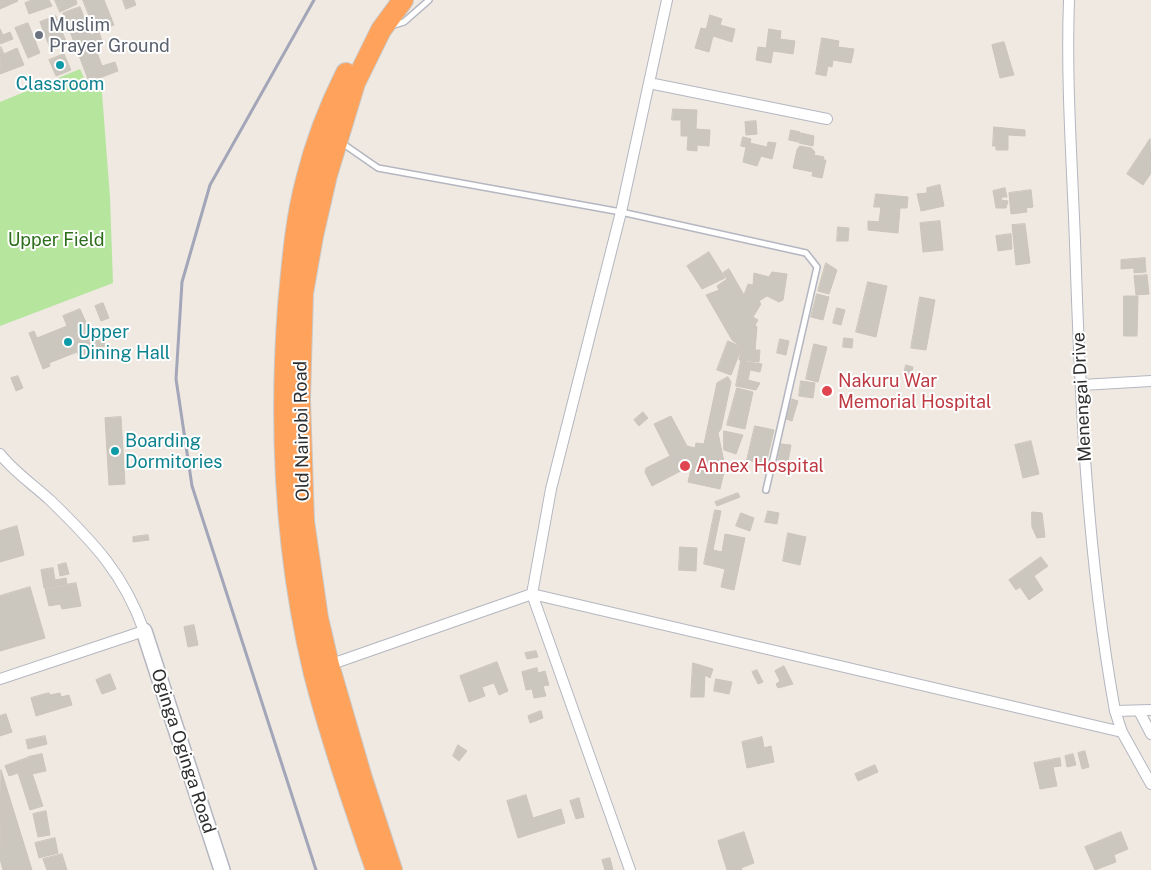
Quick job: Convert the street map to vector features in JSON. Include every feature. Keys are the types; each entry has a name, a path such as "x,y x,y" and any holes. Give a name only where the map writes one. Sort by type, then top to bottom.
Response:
{"highway":[{"name":"Old Nairobi Road","path":"376,870 314,674 299,596 289,519 284,376 290,280 305,181 318,137 333,102 366,31 388,0"},
{"name":"Old Nairobi Road","path":"392,870 362,778 329,665 310,572 304,520 300,350 304,293 311,244 337,139 355,83 381,30 403,0"}],"street":[{"path":"630,870 532,594 551,489 621,212 667,0"},
{"name":"Menengai Drive","path":"1069,0 1082,426 1090,528 1115,711 1122,732 1151,784"},
{"path":"649,83 827,119"},
{"path":"1082,384 1151,381"},
{"path":"0,454 9,466 50,501 96,548 129,592 144,631 0,679"},
{"path":"329,665 532,594 1122,732"},
{"name":"Oginga Oginga Road","path":"144,631 222,870"},
{"path":"1115,711 1151,710"},
{"path":"1140,711 1151,734"}],"lane":[{"path":"381,30 404,22 429,0"},
{"path":"337,139 378,168 621,212 806,252 817,267 766,490"}],"green space":[{"name":"Upper Field","path":"80,69 87,85 101,80 110,197 113,283 0,326 0,102"}],"building":[{"path":"0,0 17,0 18,1 0,9"},
{"path":"32,0 49,0 52,6 29,14 25,3"},
{"path":"55,0 76,0 77,4 60,12"},
{"path":"83,0 104,0 114,25 96,32"},
{"path":"123,0 134,0 136,5 126,9"},
{"path":"80,7 91,35 99,32 102,41 94,44 102,66 115,62 118,71 89,82 63,13"},
{"path":"710,15 722,19 720,25 735,29 732,42 713,36 709,52 695,48 701,28 706,29"},
{"path":"56,16 67,44 51,51 40,22"},
{"path":"28,23 40,53 28,58 15,28"},
{"path":"0,29 3,35 10,32 13,39 0,44"},
{"path":"769,29 781,31 780,39 795,41 793,54 773,51 771,63 756,60 758,47 766,48"},
{"path":"822,38 839,41 838,47 854,49 851,63 833,60 832,67 828,66 826,76 816,74"},
{"path":"1004,42 1014,75 1000,78 992,45"},
{"path":"1,47 4,54 17,48 24,65 0,74"},
{"name":"Classroom","path":"64,54 71,70 56,76 49,60"},
{"path":"673,109 697,110 696,129 710,130 709,146 697,145 697,151 687,150 688,136 681,136 681,120 672,120"},
{"path":"756,121 757,134 746,135 745,122"},
{"path":"994,127 1025,130 1025,136 1008,135 1008,150 996,150 996,146 993,146"},
{"path":"791,130 800,132 798,142 789,140"},
{"path":"801,133 814,136 813,146 799,143"},
{"path":"743,137 751,139 750,143 767,147 768,142 776,143 772,159 761,156 757,166 743,162 746,147 741,146"},
{"path":"1150,139 1151,173 1143,185 1127,174"},
{"path":"800,146 811,148 815,152 814,155 824,157 823,160 826,160 822,178 812,176 813,172 793,168 797,150"},
{"path":"940,185 944,206 921,211 917,194 927,193 927,188"},
{"path":"1005,188 1007,197 1002,197 1001,200 1008,201 1006,208 996,208 993,191"},
{"path":"1031,190 1033,207 1026,208 1027,212 1011,214 1009,193"},
{"path":"876,194 908,197 907,208 900,208 898,233 868,230 868,221 879,222 881,207 874,207"},
{"path":"940,221 943,250 923,252 920,223"},
{"path":"1025,224 1030,263 1016,265 1012,225"},
{"path":"838,227 849,228 848,241 837,241"},
{"path":"1011,234 1012,249 998,251 996,236"},
{"path":"709,252 725,278 702,289 687,266"},
{"path":"1145,258 1146,272 1134,273 1134,268 1121,269 1121,260"},
{"path":"826,263 837,270 829,294 818,291"},
{"path":"729,269 744,295 748,284 753,285 754,273 769,277 772,272 787,274 783,300 779,302 767,296 759,301 761,304 753,317 758,320 755,325 757,327 755,350 760,350 759,362 739,360 742,347 732,340 706,295 719,290 717,286 727,279 723,273"},
{"path":"1147,275 1149,294 1136,295 1134,276"},
{"path":"868,282 887,286 876,337 856,332"},
{"path":"817,294 829,297 823,320 811,317"},
{"path":"1124,296 1138,296 1137,336 1124,336"},
{"path":"920,297 935,300 926,350 911,348"},
{"path":"103,303 109,318 101,321 95,306"},
{"path":"837,308 845,310 841,325 833,323"},
{"name":"Upper Dining Hall","path":"80,309 93,338 102,335 106,346 95,350 97,354 87,357 86,354 79,357 77,352 49,363 50,366 43,369 29,333 34,331 37,338 67,326 63,316"},
{"path":"844,338 853,339 852,348 843,347"},
{"path":"780,339 789,341 786,355 777,353"},
{"path":"728,341 742,347 731,375 717,370"},
{"path":"814,344 827,347 818,382 806,379"},
{"path":"741,361 762,364 760,372 750,370 748,380 760,383 756,390 736,386"},
{"path":"906,365 913,367 911,375 904,374"},
{"path":"18,376 23,388 16,391 11,378"},
{"path":"728,377 731,382 721,429 718,433 724,462 724,466 716,470 724,472 720,489 688,482 692,465 652,486 645,472 646,468 670,456 654,424 671,416 687,446 695,448 696,443 704,444 717,383"},
{"path":"801,381 815,383 813,398 799,396"},
{"path":"737,388 753,392 745,429 727,425"},
{"path":"792,399 798,401 792,421 786,419"},
{"path":"643,412 648,418 639,426 634,420"},
{"name":"Boarding Dormitories","path":"121,417 125,484 109,485 105,418"},
{"path":"755,426 774,430 766,464 747,460"},
{"path":"724,431 743,435 736,454 724,450"},
{"path":"1031,441 1039,474 1023,478 1015,445"},
{"path":"781,444 791,445 788,461 778,460"},
{"path":"738,493 740,497 717,506 715,502"},
{"path":"715,510 721,511 713,550 722,552 725,534 745,538 734,590 721,587 725,569 704,564"},
{"path":"768,511 779,513 777,524 765,522"},
{"path":"1032,512 1042,513 1045,537 1037,538 1032,527"},
{"path":"741,513 754,518 750,531 736,526"},
{"path":"17,526 24,555 0,562 0,531"},
{"path":"788,533 806,537 800,565 783,561"},
{"path":"148,535 149,540 133,542 133,537"},
{"path":"680,547 697,548 696,571 679,570"},
{"path":"1041,557 1048,566 1034,576 1043,590 1029,600 1020,587 1016,590 1009,580"},
{"path":"66,563 69,574 60,576 58,565"},
{"path":"53,568 55,580 66,578 67,584 44,588 41,570"},
{"path":"76,583 81,606 62,609 60,604 49,606 45,589"},
{"path":"30,587 45,638 0,651 0,596"},
{"path":"194,625 198,645 188,647 184,627"},
{"path":"536,651 538,657 527,659 525,653"},
{"path":"497,662 508,691 499,695 494,683 482,687 485,696 469,702 460,676"},
{"path":"693,663 713,669 710,678 705,675 704,697 691,697"},
{"path":"784,666 793,684 778,688 776,684 780,681 775,671"},
{"path":"537,668 538,673 545,671 549,685 543,686 546,696 534,698 532,689 526,690 522,672"},
{"path":"757,670 763,682 758,684 752,672"},
{"path":"110,674 116,689 102,694 96,680"},
{"path":"716,679 732,682 729,694 714,691"},
{"path":"49,693 50,695 60,693 61,697 69,695 72,705 36,716 31,698"},
{"path":"541,711 543,718 530,723 528,716"},
{"path":"6,714 12,732 0,736 0,716"},
{"path":"45,736 47,744 28,749 26,740"},
{"path":"762,737 764,748 771,746 774,762 747,768 742,742"},
{"path":"458,745 467,751 459,761 453,756"},
{"path":"1085,751 1089,767 1082,769 1078,753"},
{"path":"42,754 46,771 32,774 28,757"},
{"path":"1073,754 1076,765 1067,767 1065,756"},
{"path":"27,758 43,806 30,810 18,773 9,776 5,766"},
{"path":"1060,758 1061,766 1053,767 1057,786 1040,789 1034,763"},
{"path":"875,765 878,772 858,781 855,774"},
{"path":"1,770 32,870 3,870 0,859"},
{"path":"526,795 533,818 561,809 565,823 518,838 507,801"},
{"path":"579,798 584,817 576,819 570,801"},
{"path":"46,811 50,835 38,837 33,814"},
{"path":"744,832 754,863 741,868 742,870 727,870 718,841"},
{"path":"1121,832 1128,849 1114,855 1116,862 1095,870 1085,847"},
{"path":"55,838 58,853 39,858 35,843"},
{"path":"62,854 67,870 47,870 43,859"},
{"path":"610,858 613,870 605,870 602,860"}],"railway":[{"path":"314,0 210,185 182,282 176,379 192,486 316,870"}],"place":[{"name":"Muslim Prayer Ground","path":"39,35"},
{"name":"Classroom","path":"60,65"},
{"name":"Upper Dining Hall","path":"68,342"},
{"name":"Nakuru War Memorial Hospital","path":"827,391"},
{"name":"Boarding Dormitories","path":"115,451"},
{"name":"Annex Hospital","path":"685,466"}]}
